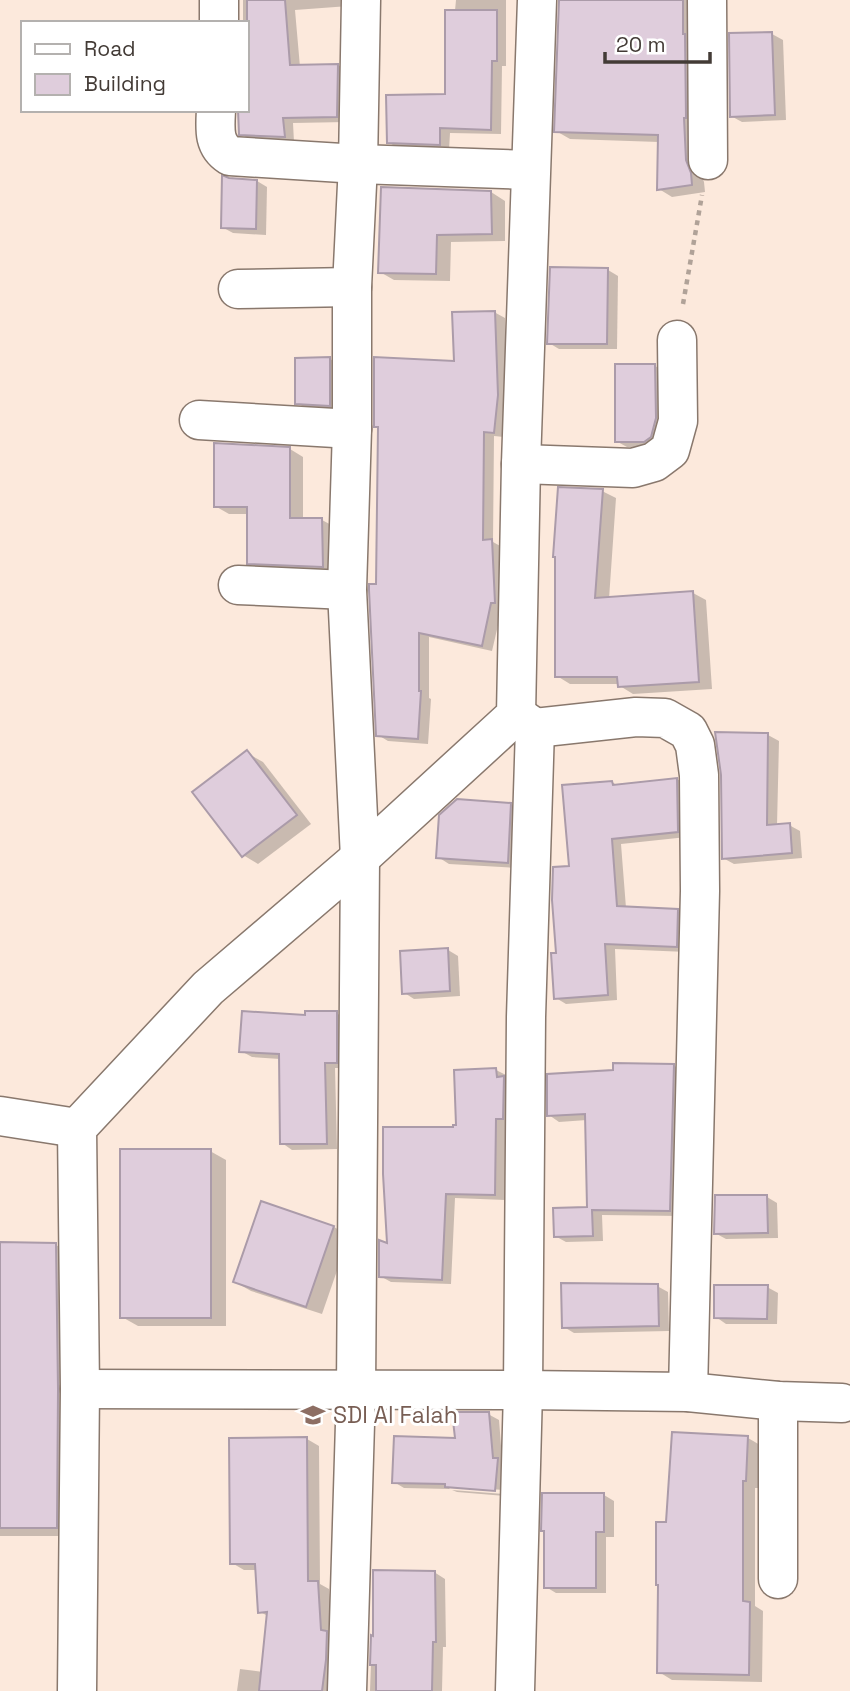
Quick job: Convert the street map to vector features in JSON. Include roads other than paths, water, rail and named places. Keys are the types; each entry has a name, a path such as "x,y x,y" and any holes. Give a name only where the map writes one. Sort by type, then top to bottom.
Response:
{"street":[{"path":"219,0 219,21"},
{"path":"347,1691 356,1390 360,858 347,590 352,429 352,288 358,164 361,0"},
{"path":"515,1691 523,1390 526,1017 526,722 521,464 537,0"},
{"path":"707,0 708,160"},
{"path":"216,112 215,139 222,151 230,156 530,170"},
{"path":"238,289 352,288"},
{"path":"521,464 633,468 654,461 670,450 678,422 677,340"},
{"path":"199,420 352,429"},
{"path":"238,585 347,590"},
{"path":"77,1691 80,1389 77,1128 208,988 360,858 526,722 665,718 688,731 695,745 699,775 700,891 688,1392"},
{"path":"0,1116 77,1128"},
{"path":"80,1389 688,1392 778,1401 842,1402"},
{"path":"778,1401 778,1580"}],"place":[{"name":"SDI Al Falah","path":"313,1415"}]}
